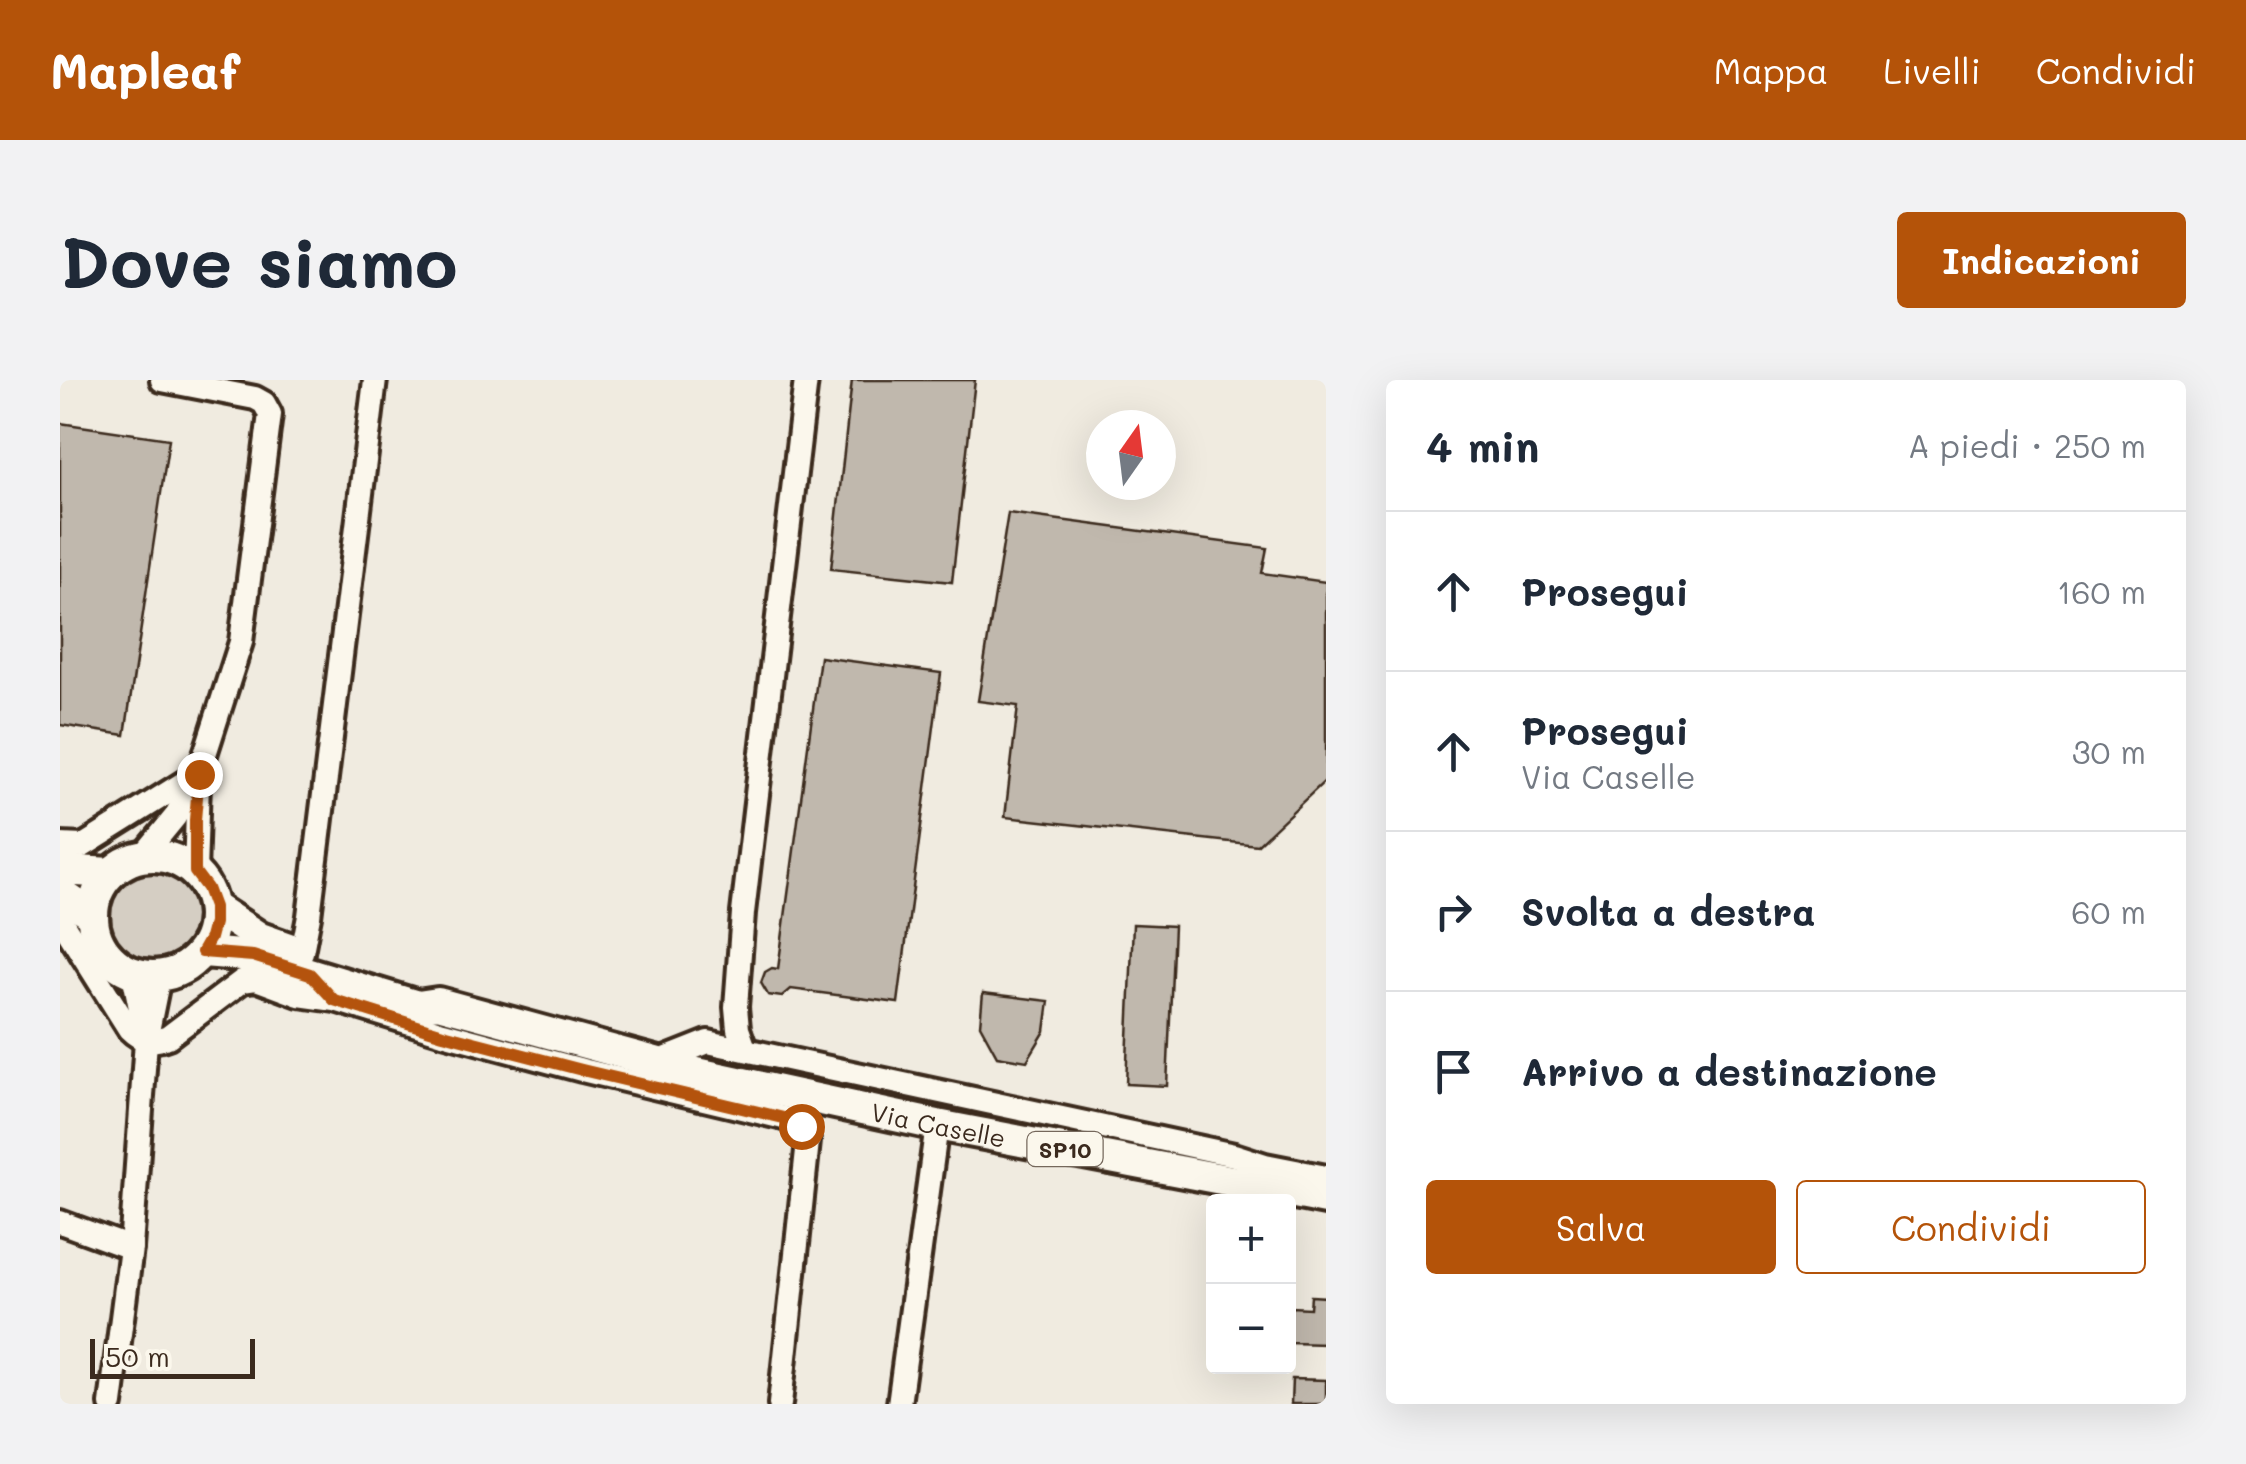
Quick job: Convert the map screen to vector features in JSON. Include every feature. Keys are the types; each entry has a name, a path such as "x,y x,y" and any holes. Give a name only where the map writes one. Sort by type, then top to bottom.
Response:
{"main road":[{"path":"195,872 162,856 143,856 111,872 101,885 92,915 103,950 116,964 146,975 176,972 202,952 210,938 214,907"},
{"path":"60,870 111,872"},
{"name":"SP10","path":"195,872 214,907"},
{"path":"60,894 92,915"},
{"name":"Via Caselle","path":"214,907 306,963 418,1006 438,1003 655,1063 937,1125 1326,1199"},
{"name":"Via Caselle","path":"202,952 306,963"}],"street":[{"path":"143,856 175,817 199,774 241,642 270,414 264,402 255,398 162,380"},
{"path":"334,1000 306,963 309,916 375,380"},
{"path":"745,1049 737,1018 743,912 806,380"},
{"path":"60,844 84,846 199,774"},
{"path":"195,872 199,774"},
{"path":"60,918 129,1030 146,1041 158,1042 168,1037 242,980 256,980 512,1052 792,1120 801,1126 808,1141 780,1404"},
{"path":"110,1404 131,1248 146,1041 146,975"},
{"path":"708,1042 728,1010 738,978"},
{"path":"655,1063 708,1042 1326,1176"},
{"path":"899,1404 937,1125"},
{"path":"60,1222 131,1248"}],"shaded area":[{"path":"153,874 169,877 183,886 192,900 192,932 183,946 169,955 153,958 137,955 123,946 114,932 111,916 114,900 123,886 137,877"}],"building":[{"path":"852,380 975,380 952,582 831,569"},
{"path":"60,423 169,439 125,735 60,725"},
{"path":"1008,513 1267,548 1262,573 1326,582 1326,780 1257,845 1005,817 1018,706 978,701"},
{"path":"820,657 941,673 898,1003 791,989 782,997 768,995 761,983 765,972 778,969"},
{"path":"1133,924 1174,926 1167,1086 1126,1084"},
{"path":"983,993 1049,1001 1045,1031 1027,1061 997,1056 980,1025"},
{"path":"1311,1296 1326,1297 1326,1344 1296,1343 1296,1307 1310,1308"},
{"path":"1292,1379 1326,1380 1326,1404 1291,1404"}],"route":[{"path":"199,774 195,872 214,907 210,938 202,952 253,956 310,974 334,1000 443,1034 792,1120 801,1126"}]}
